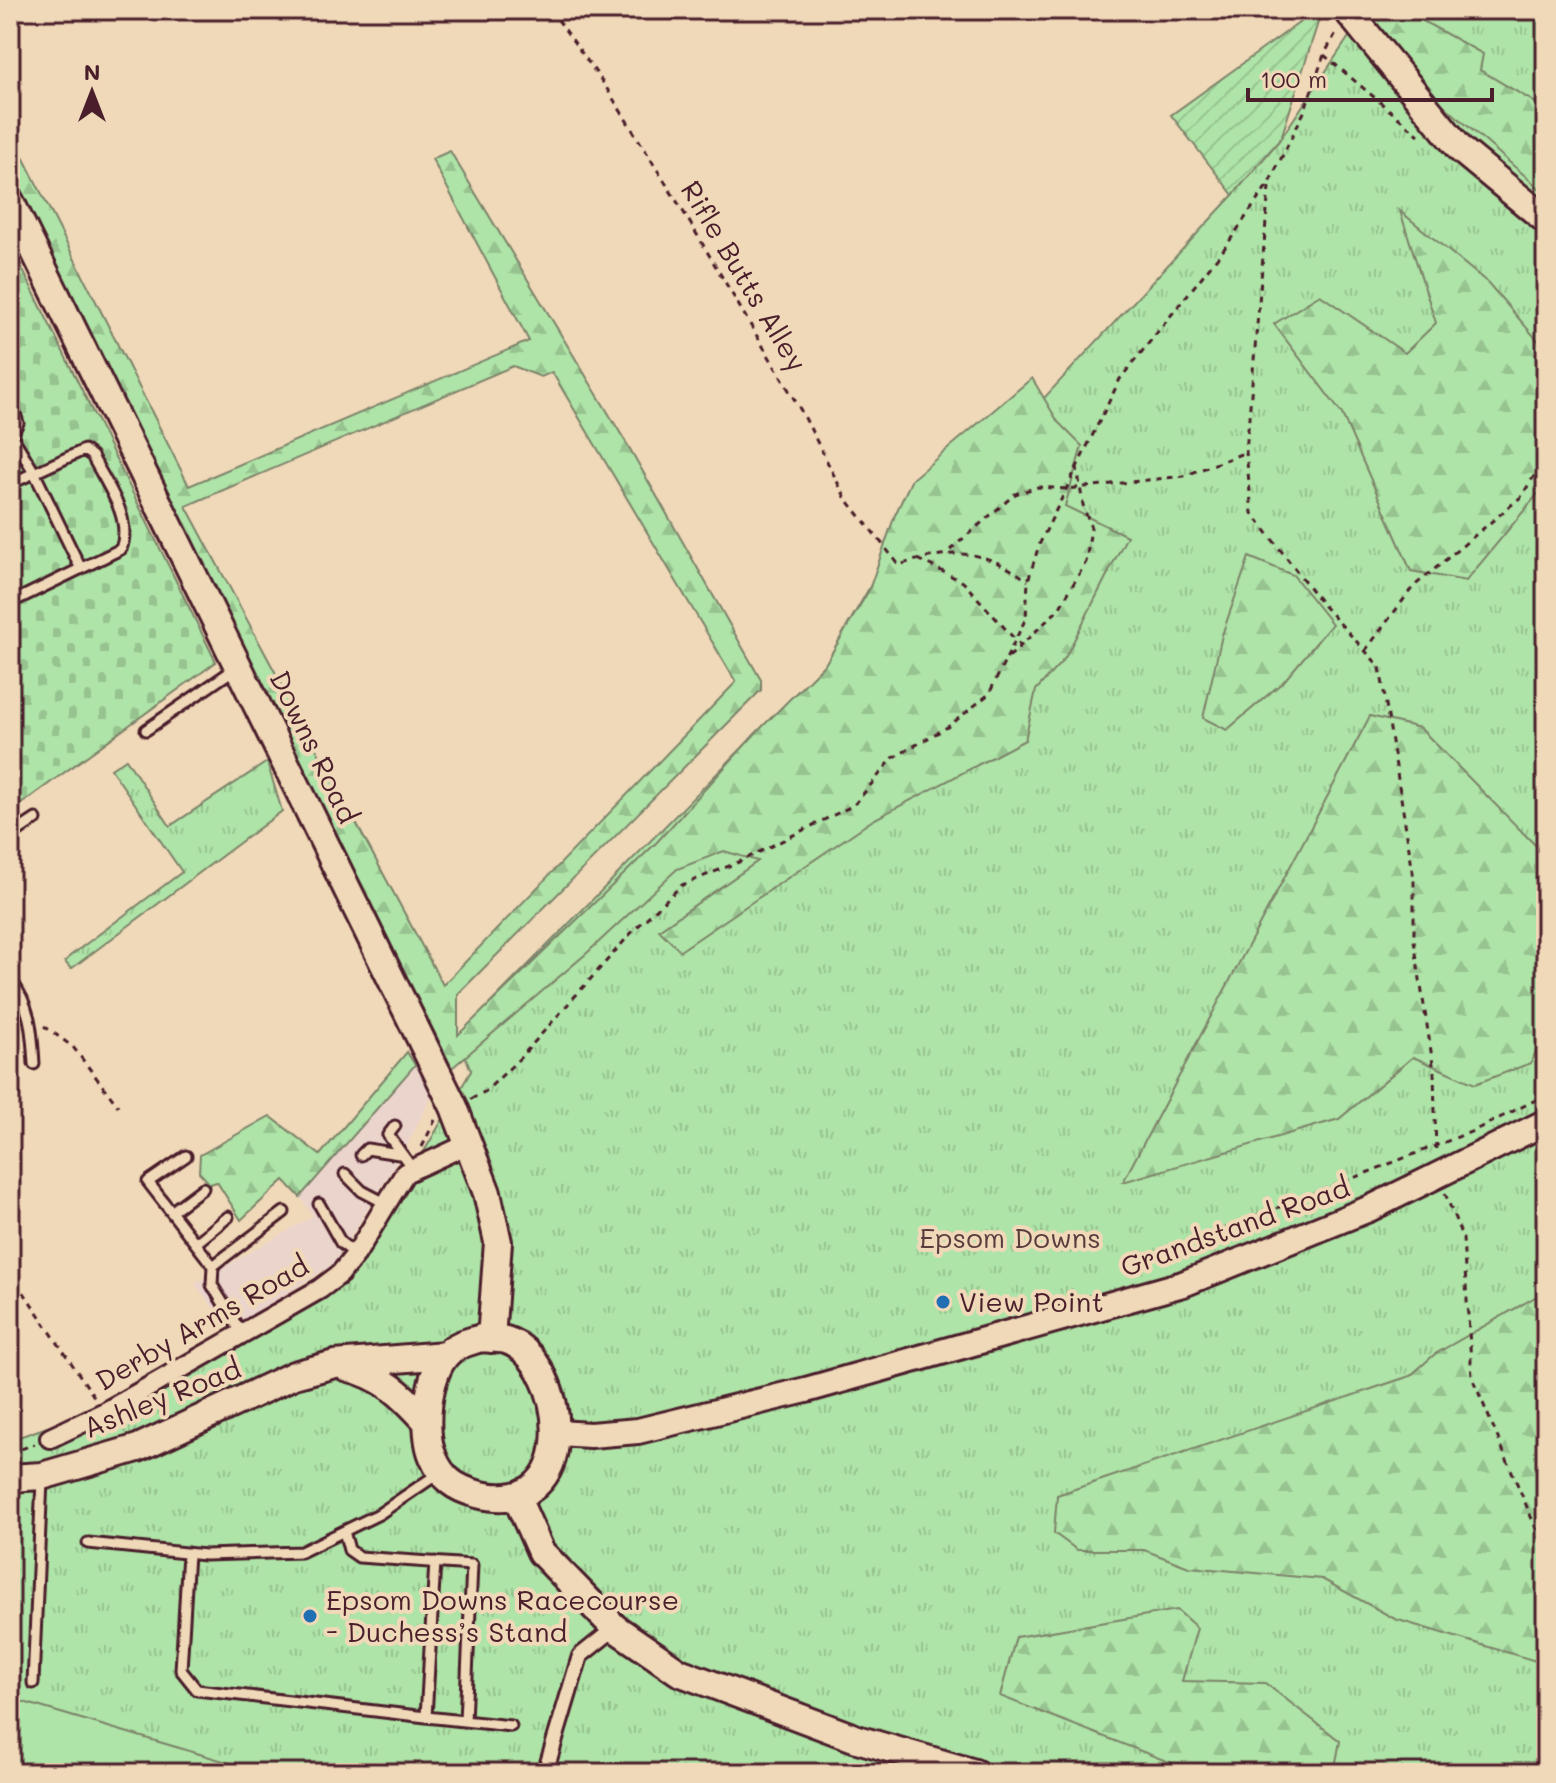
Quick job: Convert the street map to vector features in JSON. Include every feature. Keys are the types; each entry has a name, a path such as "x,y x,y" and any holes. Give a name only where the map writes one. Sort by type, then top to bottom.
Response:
{"main road":[{"path":"1347,11 1460,149 1546,220"},
{"name":"Downs Road","path":"10,201 454,1107 487,1193 498,1242 491,1339"},
{"path":"491,1339 507,1340 530,1357 549,1393 558,1433 549,1472 516,1496 496,1499 459,1489 439,1473 429,1449 427,1422 429,1393 445,1355 458,1345 491,1339"},
{"name":"Ashley Road","path":"10,1478 42,1476 138,1448 294,1375 335,1364 445,1355"},
{"path":"335,1364 370,1373 396,1388 427,1422"},
{"path":"516,1496 541,1552 615,1628 679,1672 857,1739 975,1773"}],"street":[{"name":"Grandstand Road","path":"558,1433 590,1435 638,1431 806,1390 1183,1284 1438,1177 1546,1122"},
{"path":"411,1161 468,1144"},
{"name":"Derby Arms Road","path":"50,1438 105,1412 320,1289 340,1274 356,1254 411,1161"},
{"path":"545,1773 580,1656 615,1628"}],"lane":[{"path":"10,397 18,423 11,437 34,472 81,569"},
{"path":"10,484 84,450 92,456 125,522 127,535 121,549 10,603"},
{"path":"146,730 239,666"},
{"path":"10,836 36,819"},
{"path":"10,979 23,995 31,1016 34,1064"},
{"path":"395,1126 388,1135 411,1161"},
{"path":"361,1155 367,1149 411,1161"},
{"path":"186,1156 148,1182 213,1266 212,1285 242,1334"},
{"path":"345,1174 362,1191 385,1203"},
{"path":"171,1212 203,1188"},
{"path":"319,1204 341,1243 356,1254"},
{"path":"213,1266 284,1212"},
{"path":"196,1243 228,1217"},
{"path":"88,1543 188,1553 301,1552 379,1514 439,1473"},
{"path":"33,1683 42,1476"},
{"path":"344,1531 349,1550 359,1557 472,1565 465,1721"},
{"path":"188,1553 181,1670 197,1690 511,1726"},
{"path":"426,1717 435,1562"}],"path":[{"name":"Rifle Butts Alley","path":"551,10 604,84 686,216 803,414 845,497 899,565 918,559"},
{"path":"411,1161 420,1151 432,1122 486,1091 634,930 682,885 739,862 854,805 893,758 949,726 989,694 1026,618 1028,581 1039,545 1120,379 1224,249 1269,183 1304,112 1324,55 1347,11"},
{"path":"1269,183 1246,452 1252,513 1322,604 1380,667 1414,879 1414,940 1434,1071 1434,1144 1438,1177 1463,1239 1472,1377 1546,1552"},
{"path":"948,552 1015,494 1038,487 1067,489 1184,476 1246,452"},
{"path":"1365,651 1413,587 1521,497 1546,457"},
{"path":"1008,659 1059,609 1086,562 1091,528 1077,467"},
{"path":"918,559 948,552 980,555 1007,566 1028,581"},
{"path":"918,559 963,582 1014,642 1020,645"},
{"path":"31,1016 73,1047 118,1106"},
{"path":"1165,1252 1473,1131 1546,1095"},
{"path":"10,1272 105,1412"},
{"path":"10,1453 50,1438"}],"shaded area":[{"path":"415,1065 433,1093 408,1144 334,1264 229,1329 195,1284 313,1216 300,1197"}],"green space":[{"path":"1317,10 1322,10 1281,138 1233,195 1171,115"},
{"path":"1363,10 1416,10 1421,20 1483,54 1480,70 1546,109 1546,194 1402,69"},
{"name":"Epsom Downs","path":"1367,10 1546,10 1546,1773 10,1773 10,1436 19,1437 169,1384 348,1282 471,1071 458,1036 826,663 872,583 1233,195 1281,138"},
{"path":"10,131 189,486 529,341 432,159 450,151 630,449 761,680 761,690 458,994 458,1035 657,842 755,734 826,663 869,590 895,515 912,479 1032,378 1058,422 1082,446 1065,506 1127,536 1065,658 1036,690 1025,740 873,820 680,951 659,930 758,861 724,851 677,869 587,953 452,1068 10,172","holes":["513,366 541,377 552,372 736,682 443,985 186,506"]},
{"path":"1400,211 1488,283 1546,350 1546,484 1466,581 1411,571 1342,414 1274,324 1320,295 1405,353 1436,323"},
{"path":"10,244 216,662 10,812"},
{"path":"1249,557 1293,575 1332,624 1284,681 1227,730 1203,718 1222,635"},
{"path":"1370,716 1420,728 1546,856 1546,1029 1531,1063 1475,1084 1413,1057 1339,1119 1123,1182"},
{"path":"126,759 170,826 267,762 282,811 71,969 65,962 70,956 182,872 111,769"},
{"path":"407,1052 415,1065 300,1197 284,1180 241,1220 217,1182 210,1184 199,1172 200,1155 270,1116 320,1155"},
{"path":"1546,1291 1546,1664 1395,1619 1322,1579 1189,1567 1144,1550 1077,1550 1054,1533 1057,1495 1410,1376 1435,1354"},
{"path":"1177,1610 1197,1628 1182,1681 1265,1683 1340,1741 1334,1773 1197,1773 1000,1696 1016,1637"},
{"path":"10,1698 264,1773 45,1773 10,1763"}],"place":[{"name":"View Point","path":"943,1302"},
{"name":"Epsom Downs Racecourse - Duchess’s Stand","path":"310,1616"}]}
